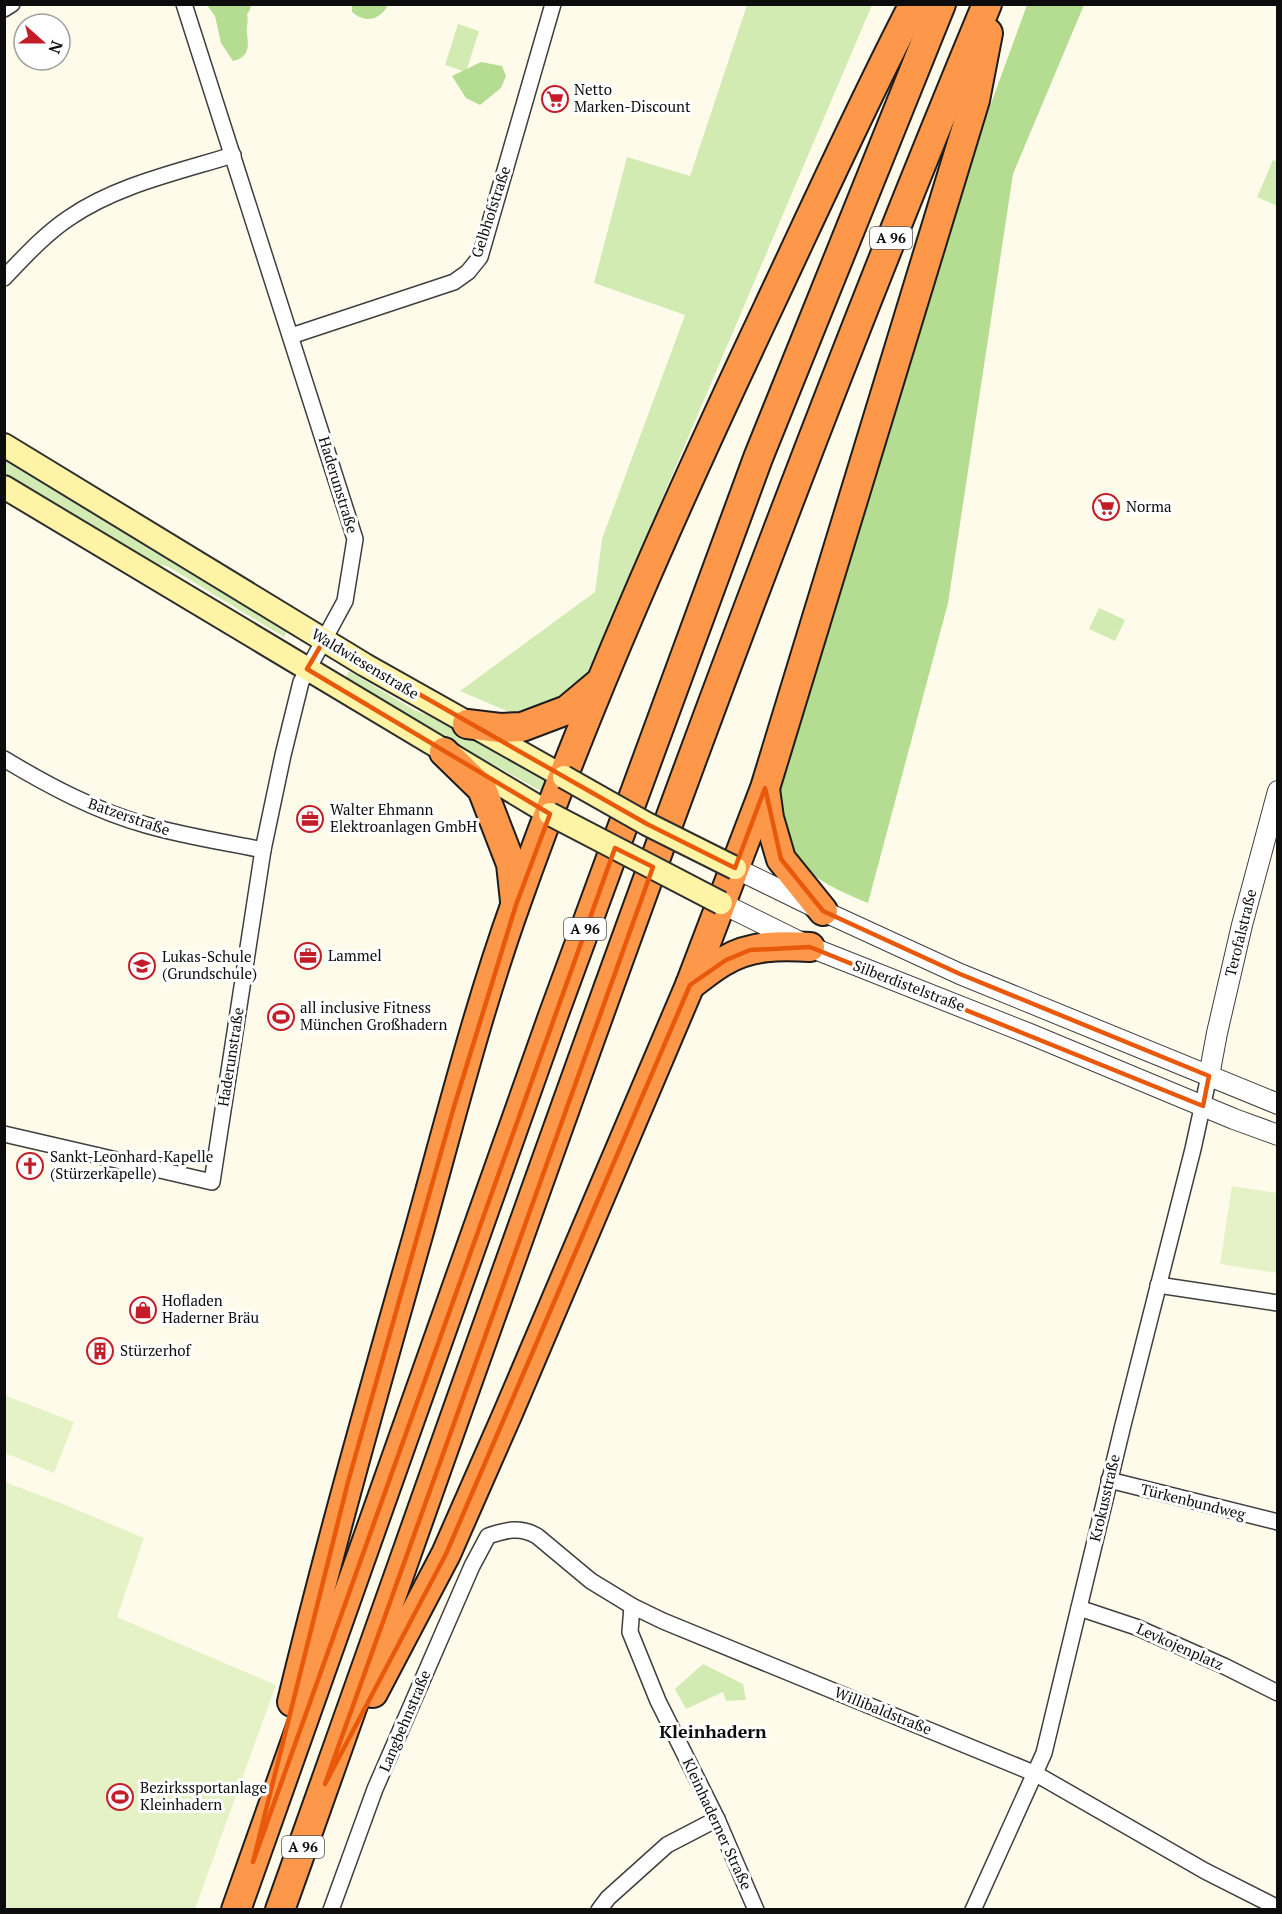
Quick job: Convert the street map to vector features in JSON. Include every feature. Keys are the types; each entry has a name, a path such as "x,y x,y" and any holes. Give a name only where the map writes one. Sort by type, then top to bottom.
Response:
{"highway":[{"path":"254,1862 348,1482 462,1078 516,905 600,683 709,433 879,71 914,4"},
{"name":"A 96","path":"236,1910 553,1016 754,469 941,4"},
{"name":"A 96","path":"280,1910 592,1030 791,494 914,179 987,4"},
{"path":"325,1784 446,1554 690,985 722,903 765,788 975,100 994,4"},
{"path":"467,724 500,728 522,727 567,710 600,683"},
{"path":"444,752 483,789 511,864 516,905"},
{"path":"765,788 769,818 781,859 823,911"},
{"path":"690,985 726,960 750,950 780,945 810,947"}],"main road":[{"name":"Waldwiesenstraße","path":"4,445 324,640 467,724 647,824 735,868"},
{"path":"4,487 550,814"},
{"name":"Silberdistelstraße","path":"550,814 722,903"}],"street":[{"path":"4,9 12,4"},
{"name":"Haderunstraße","path":"4,1134 212,1182 263,850 283,755 301,682 345,601 355,539 184,4"},
{"name":"Gelbhofstraße","path":"291,336 454,282 474,265 480,257 553,4"},
{"path":"4,278 26,254 68,218 107,196 141,183 233,156"},
{"name":"Batzerstraße","path":"4,759 92,806 144,825 263,850"},
{"name":"Terofalstraße","path":"1209,1076 1242,925 1278,791"},
{"name":"Silberdistelstraße","path":"735,868 960,974 1278,1104"},
{"name":"Silberdistelstraße","path":"722,903 810,947 1278,1135"},
{"name":"Krokusstraße","path":"973,1910 1044,1753 1209,1076"},
{"path":"1158,1285 1278,1303"},
{"name":"Türkenbundweg","path":"1109,1480 1278,1522"},
{"name":"Willibaldstraße","path":"488,1536 508,1529 527,1530 591,1581 632,1606 1036,1774 1205,1872 1278,1908"},
{"name":"Langbehnstraße","path":"331,1910 375,1789 472,1566 488,1536"},
{"name":"Kleinhaderner Straße","path":"632,1606 630,1632 658,1701 717,1819 756,1910"},
{"name":"Levkojenplatz","path":"1079,1608 1136,1627 1278,1693"},
{"path":"599,1910 608,1898 668,1845 717,1819"}],"highlighted area":[{"path":"324,640 647,824 735,868 765,788 781,859 823,911 960,974 1209,1076 1203,1106 810,947 750,950 726,960 690,985 446,1554 325,1784 653,867 615,848 253,1862 348,1482 453,1110 516,905 550,814 307,669"}],"green space":[{"path":"207,5 251,5 247,14 248,47 242,57 233,61 221,43 215,16"},
{"path":"352,5 386,5 387,7 375,18 366,19 352,12"},
{"path":"747,5 872,5 579,694 512,713 460,691 595,592 602,539 685,315 594,283 627,157 690,176"},
{"path":"1027,5 1084,5 1013,174 948,603 868,903 824,882 800,861 788,831 780,783 989,109"},
{"path":"458,24 479,31 466,72 445,65"},
{"path":"481,62 502,66 506,76 501,88 480,105 466,98 452,76"},
{"path":"1273,160 1277,162 1277,206 1257,197"},
{"path":"4,453 290,627 284,637 167,566 150,564 5,477"},
{"path":"1099,608 1125,620 1115,641 1089,629"},
{"path":"349,671 414,710 454,725 554,780 548,795 431,730 346,677"},
{"path":"1232,1186 1277,1193 1277,1273 1220,1264"},
{"path":"4,1395 74,1422 54,1473 5,1453"},
{"name":"Bezirkssportanlage Kleinhadern","path":"5,1482 144,1538 117,1617 276,1685 195,1909 5,1909"},
{"path":"703,1664 743,1684 746,1700 726,1701 723,1692 686,1709 675,1689"}],"place":[{"name":"Netto Marken-Discount","path":"555,99"},
{"name":"Norma","path":"1106,507"},
{"name":"Walter Ehmann Elektroanlagen GmbH","path":"310,819"},
{"name":"Lammel","path":"308,956"},
{"name":"Lukas-Schule (Grundschule)","path":"142,966"},
{"name":"all inclusive Fitness München Großhadern","path":"281,1017"},
{"name":"Sankt-Leonhard-Kapelle (Stürzerkapelle)","path":"30,1166"},
{"name":"Hofladen Haderner Bräu","path":"143,1310"},
{"name":"Stürzerhof","path":"100,1351"},
{"name":"Bezirkssportanlage Kleinhadern","path":"120,1797"}],"district":[{"name":"Kleinhadern","path":"713,1732"}]}
